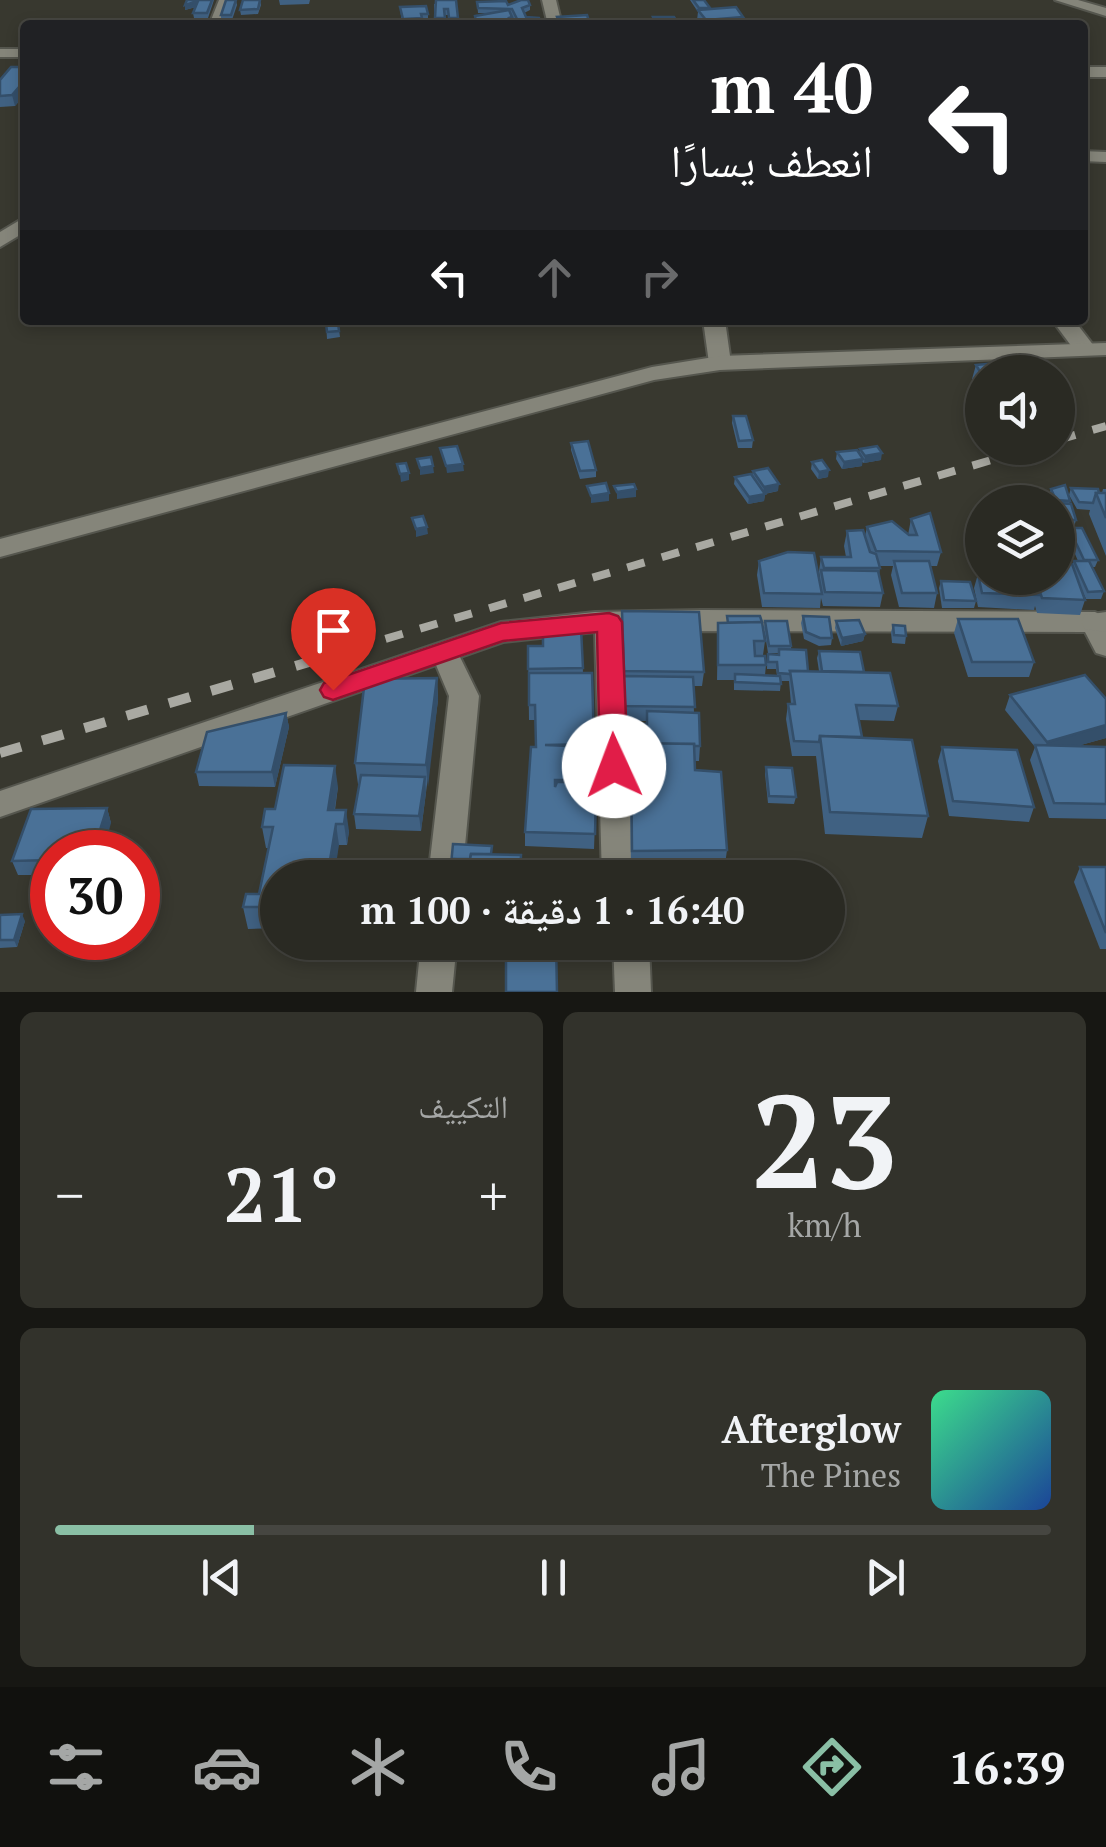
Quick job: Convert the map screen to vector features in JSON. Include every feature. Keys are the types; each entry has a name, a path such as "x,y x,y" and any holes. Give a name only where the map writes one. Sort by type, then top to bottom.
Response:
{"street":[{"path":"1062,0 1106,12"},
{"path":"715,325 720,362"},
{"path":"1068,325 1096,350"},
{"path":"0,548 652,374 720,362 1096,350"},
{"path":"0,804 501,632 609,622 1102,630"},
{"path":"609,622 618,860"},
{"path":"444,652 464,696 448,860"},
{"path":"434,992 437,960"},
{"path":"631,960 633,992"}],"building":[{"path":"187,0 212,0 207,13 193,13 198,1 185,5"},
{"path":"226,0 236,0 231,15 221,15"},
{"path":"243,0 260,0 258,9 240,10"},
{"path":"436,0 456,0 458,18 449,18 448,9 444,9 445,18 435,18"},
{"path":"528,0 530,5 522,8 526,17 540,20 516,20 512,9 478,8 477,2 506,1 508,5"},
{"path":"693,0 704,0 710,8 699,8"},
{"path":"426,6 428,14 421,14 422,18 403,19 400,7"},
{"path":"736,7 743,17 706,20 698,10"},
{"path":"509,10 512,17 476,20 475,16"},
{"path":"587,15 589,20 558,20 557,17"},
{"path":"653,17 676,20 654,20"},
{"path":"11,67 20,67 20,86 12,95 0,96 0,80"},
{"path":"326,325 338,325 339,331 327,332"},
{"path":"733,416 746,416 753,440 739,441"},
{"path":"588,441 596,470 580,471 571,443"},
{"path":"457,446 463,464 446,466 440,448"},
{"path":"877,446 882,453 865,456 860,449"},
{"path":"857,450 863,459 844,462 837,452"},
{"path":"431,457 433,466 420,468 417,459"},
{"path":"822,460 829,470 819,472 812,462"},
{"path":"406,463 409,473 400,474 397,464"},
{"path":"768,468 779,484 764,487 753,471"},
{"path":"751,474 765,494 749,497 735,477"},
{"path":"606,483 609,493 591,496 587,486"},
{"path":"634,484 636,489 617,492 614,486"},
{"path":"1075,488 1098,489 1093,503 1079,502"},
{"path":"1096,493 1106,493 1106,518"},
{"path":"930,513 941,552 876,551 867,527 892,521 909,535 917,535 911,519"},
{"path":"423,516 427,527 416,529 412,518"},
{"path":"1075,528 1082,528 1098,560 1084,560 1075,541"},
{"path":"863,530 880,568 824,568 821,557 851,557 847,531"},
{"path":"788,552 814,553 822,594 764,593 759,561"},
{"path":"894,561 929,561 937,593 902,593"},
{"path":"1075,561 1089,561 1104,591 1088,592"},
{"path":"821,570 878,571 883,593 825,592"},
{"path":"1075,572 1085,600 1041,595 1075,595"},
{"path":"941,581 965,582 965,595 974,595 976,601 944,600"},
{"path":"622,611 699,612 704,672 624,671"},
{"path":"727,616 760,616 762,622 728,623"},
{"path":"803,616 829,617 832,638 806,632"},
{"path":"958,619 1018,619 1034,662 972,662"},
{"path":"859,620 865,634 842,638 836,621"},
{"path":"765,621 787,621 791,646 769,646"},
{"path":"762,622 765,641 754,641 755,656 765,656 766,665 718,665 718,623"},
{"path":"893,625 905,626 906,636 894,635"},
{"path":"543,628 581,628 583,668 528,669 528,646 543,646"},
{"path":"779,649 806,650 808,671 778,673 777,662 768,662 768,654 779,655"},
{"path":"819,651 860,652 864,672 822,671"},
{"path":"790,671 890,673 898,706 856,705 862,737 820,736 819,742 794,741 788,704 795,704"},
{"path":"529,673 592,673 594,744 545,745 595,747 596,791 580,790 580,780 555,780 555,787 557,782 577,782 577,793 596,794 595,834 525,832 531,747 536,747 535,705 529,705"},
{"path":"735,674 780,676 781,684 735,682"},
{"path":"1085,675 1106,699 1106,725 1047,742 1010,695"},
{"path":"622,676 693,677 695,707 623,706"},
{"path":"437,678 426,765 355,763 365,679"},
{"path":"647,711 699,713 700,746 623,744 623,723 647,724"},
{"path":"286,713 272,772 196,772 207,732"},
{"path":"820,736 912,740 928,816 830,812"},
{"path":"631,743 694,744 695,770 721,772 727,850 632,851"},
{"path":"1035,745 1106,747 1106,804 1054,803"},
{"path":"942,747 1017,750 1034,807 953,801"},
{"path":"284,765 335,766 328,810 346,810 344,824 336,824 330,860 266,860 273,827 262,827 265,809 275,809"},
{"path":"766,767 792,768 796,797 769,796"},
{"path":"361,775 425,777 419,816 354,814"},
{"path":"107,808 100,830 30,830 30,861 12,861 31,809"},
{"path":"453,844 492,846 491,854 471,854 470,859 451,860"},
{"path":"471,854 521,855 521,860 470,860"},
{"path":"1080,867 1106,867 1106,933"},
{"path":"260,889 260,907 243,907 246,894 259,894"},
{"path":"22,914 14,940 0,940 0,915"},
{"path":"506,960 556,960 557,992 506,992"}],"railway":[{"path":"1075,435 1106,426"},
{"path":"351,649 974,465"},
{"path":"0,753 360,647"}],"route":[{"path":"333,690 501,632 609,622 614,766"}]}
